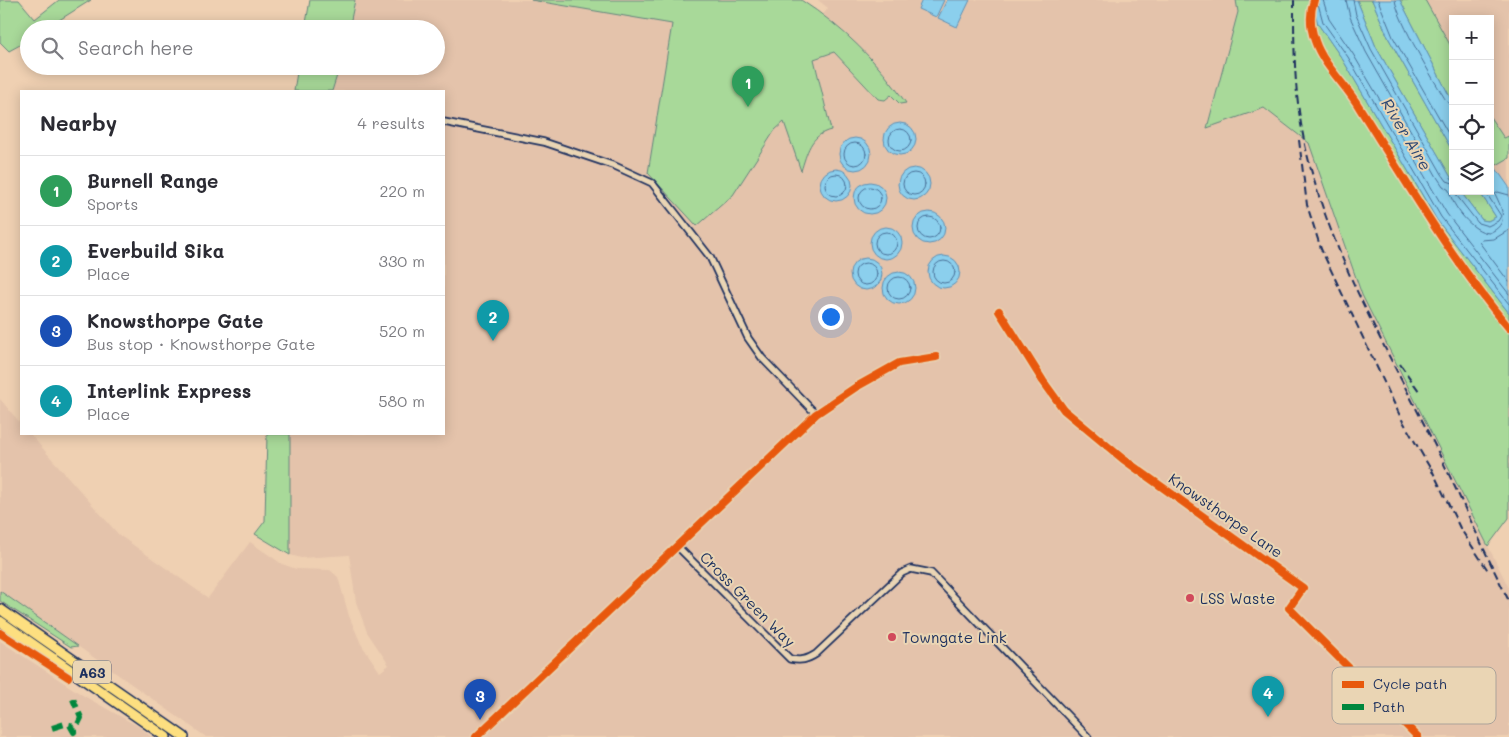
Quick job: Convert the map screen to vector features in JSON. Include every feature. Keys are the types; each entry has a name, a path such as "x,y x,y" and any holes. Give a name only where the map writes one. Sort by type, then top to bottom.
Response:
{"highway":[{"name":"A63","path":"0,609 184,737"},
{"name":"A63","path":"0,621 166,737"}],"street":[{"path":"445,122 544,142 615,166 652,183 710,257 736,316 757,351 816,414"},
{"name":"Knowsthorpe Lane","path":"999,311 1043,381 1064,410 1123,459 1303,588 1289,608 1348,667"},
{"path":"476,737 542,671 678,547 816,414 856,387 899,363 936,357"},
{"name":"Cross Green Way","path":"678,547 790,659 799,660 807,660 816,654 902,573 911,569 931,573 1088,737"},
{"name":"Knowsthorpe Lane","path":"1405,724 1418,737"}],"shaded area":[{"path":"355,0 531,0 673,24 648,173 697,225 725,37 809,146 820,132 831,129 814,59 834,52 878,99 883,100 891,95 905,103 882,72 844,32 823,15 828,8 818,0 1236,0 1238,12 1207,127 1264,108 1309,143 1362,295 1509,588 1509,737 206,737 0,591 0,399 20,423 20,435 31,435 119,535 208,598 250,542 282,564 296,569 330,570 338,577 349,616 361,644 380,672 389,665 367,632 356,602 349,555 301,558 290,555 290,435 445,435 445,90 332,90 337,75 445,75 445,20 351,20"},
{"path":"1400,0 1509,0 1509,187 1494,166 1494,15 1449,15 1449,95"},
{"path":"0,641 84,696 141,728 151,737 0,737"}],"green space":[{"path":"0,0 19,0 35,19 59,0 91,0 59,20 20,20 20,45 9,51 0,42"},
{"path":"310,0 355,0 351,20 307,20"},
{"path":"531,0 801,0 859,46 884,73 906,103 900,104 891,95 885,100 878,99 834,52 814,59 831,130 824,132 814,140 801,171 784,122 775,130 733,195 697,226 648,173 672,24"},
{"path":"1236,0 1312,0 1318,24 1343,60 1437,220 1509,313 1509,518 1488,546 1362,295 1309,143 1264,108 1207,128 1238,12"},
{"path":"1357,0 1372,0 1389,39 1449,145 1449,174 1376,47"},
{"path":"1400,0 1425,0 1449,43 1449,95"},
{"path":"297,75 337,75 332,90 294,90"},
{"path":"1494,123 1504,138 1509,136 1509,158 1495,166"},
{"path":"1463,195 1482,195 1496,217 1488,221 1482,220"},
{"path":"267,435 290,435 290,555 255,534 265,521"},
{"path":"0,591 78,646 71,647 0,601"}],"water":[{"path":"922,0 944,0 936,17 918,9"},
{"path":"947,0 970,0 957,27 938,18"},
{"name":"River Aire","path":"1312,0 1357,0 1376,47 1449,174 1449,195 1463,195 1482,220 1488,221 1496,217 1482,195 1494,195 1494,166 1509,187 1509,313 1437,220 1343,60 1318,24"},
{"path":"1372,0 1400,0 1449,95 1449,145 1389,39"},
{"path":"900,123 906,124 911,128 915,133 915,145 911,150 906,154 900,155 894,154 889,150 885,145 884,139 885,133 889,128 894,124"},
{"path":"855,138 861,139 866,143 870,148 870,160 866,165 861,169 855,170 849,169 844,165 840,160 839,154 840,148 844,143 849,139"},
{"path":"914,168 920,169 925,173 929,178 929,190 925,195 920,199 914,200 908,199 903,195 899,190 898,184 899,178 903,173 908,169"},
{"path":"836,169 842,170 847,174 851,179 851,191 847,196 842,200 836,201 830,200 825,196 821,191 820,185 821,179 825,174 830,170"},
{"path":"870,182 876,183 881,187 885,192 885,204 881,209 876,213 870,214 864,213 859,209 855,204 854,198 855,192 859,187 864,183"},
{"path":"929,212 935,213 940,217 944,222 944,234 940,239 935,243 929,244 923,243 918,239 914,234 913,228 914,222 918,217 923,213"},
{"path":"886,227 892,228 897,232 901,237 901,249 897,254 892,258 886,259 880,258 875,254 871,249 870,243 871,237 875,232 880,228"},
{"path":"944,256 950,257 955,261 959,266 959,278 955,283 950,287 944,288 938,287 933,283 929,278 928,272 929,266 933,261 938,257"},
{"path":"866,258 872,259 877,263 881,268 881,280 877,285 872,289 866,290 860,289 855,285 851,280 850,274 851,268 855,263 860,259"},
{"path":"899,272 905,273 910,277 914,282 914,294 910,299 905,303 899,304 893,303 888,299 884,294 883,288 884,282 888,277 893,273"}],"railway":[{"path":"1294,0 1297,94 1309,164 1321,203 1351,278 1435,446 1509,601"},
{"path":"1299,140 1307,205 1321,249 1401,418 1433,473"},
{"path":"1400,364 1419,391"},
{"path":"1431,468 1460,528 1489,572"}],"marked path":[{"path":"52,728 65,724 70,725 74,732 81,718 73,699"}],"cycle path":[{"path":"1314,0 1311,10 1311,26 1315,41 1323,58 1354,99 1449,248 1509,328"},
{"path":"999,311 1043,381 1064,410 1123,459 1303,588 1289,608 1348,667"},
{"path":"476,737 816,414 856,387 899,363 936,357"},
{"path":"0,633 68,677"},
{"path":"1405,724 1418,737"}],"place":[{"name":"Burnell Range","path":"748,107"},
{"name":"Everbuild Sika","path":"493,341"},
{"name":"LSS Waste","path":"1190,598"},
{"name":"Towngate Link","path":"892,637"},
{"name":"Interlink Express","path":"1268,717"},
{"name":"Knowsthorpe Gate","path":"480,720"}]}
